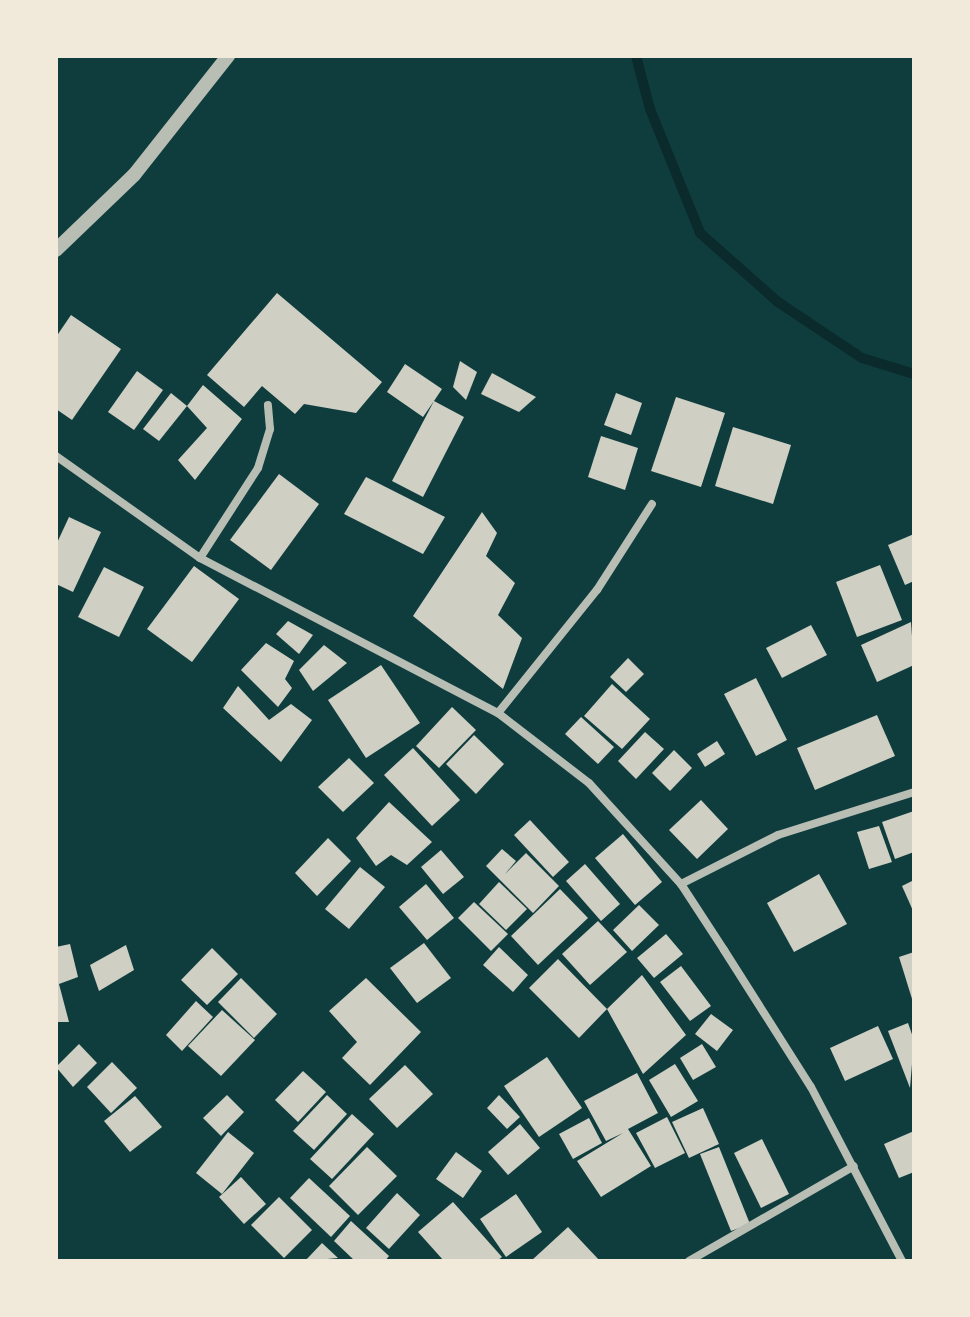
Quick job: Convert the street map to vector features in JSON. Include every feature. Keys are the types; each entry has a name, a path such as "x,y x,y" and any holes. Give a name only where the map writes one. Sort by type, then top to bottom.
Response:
{"street":[{"path":"56,250 134,175 228,56"},
{"path":"200,558 258,468 270,429 268,405"},
{"path":"56,456 200,558 498,713 589,783 681,884 811,1087 902,1261"},
{"path":"498,713 597,590 652,504"},
{"path":"681,884 778,835 914,792"},
{"path":"689,1261 854,1166"}],"building":[{"path":"277,293 382,382 356,413 304,404 295,414 262,386 244,407 207,375"},
{"path":"71,315 121,349 72,420 56,409 56,337"},
{"path":"460,361 477,372 466,400 453,387"},
{"path":"405,364 442,389 423,417 387,392"},
{"path":"137,371 163,390 134,430 108,412"},
{"path":"492,373 536,397 519,412 481,394"},
{"path":"203,385 242,419 195,480 178,460 207,428 187,406"},
{"path":"171,393 187,406 159,441 143,429"},
{"path":"616,393 642,403 631,435 604,425"},
{"path":"676,397 725,413 701,487 651,471"},
{"path":"434,401 464,417 423,497 392,481"},
{"path":"733,427 791,445 773,504 715,486"},
{"path":"601,436 638,448 625,490 588,477"},
{"path":"279,474 319,504 271,570 230,540"},
{"path":"366,477 445,517 423,554 344,514"},
{"path":"482,512 497,533 486,556 515,583 498,615 522,638 503,689 413,616"},
{"path":"69,517 101,532 73,592 56,584 56,545"},
{"path":"914,534 914,581 905,585 888,545"},
{"path":"880,565 902,620 857,637 836,582"},
{"path":"194,566 239,599 192,662 147,629"},
{"path":"104,567 144,587 119,637 78,617"},
{"path":"288,621 313,635 299,654 276,634"},
{"path":"911,622 914,665 877,682 861,645"},
{"path":"811,625 827,655 782,678 766,648"},
{"path":"266,643 294,661 285,679 292,688 278,707 241,670"},
{"path":"324,645 347,663 313,691 299,670"},
{"path":"628,658 644,674 626,692 610,677"},
{"path":"381,665 420,723 366,758 328,700"},
{"path":"756,678 787,740 756,756 724,694"},
{"path":"612,684 650,719 622,749 584,716"},
{"path":"238,686 269,720 291,704 312,720 281,762 223,708"},
{"path":"452,707 476,730 439,768 416,746"},
{"path":"877,715 895,756 815,790 797,748"},
{"path":"581,717 614,747 598,764 565,734"},
{"path":"645,732 664,749 636,779 618,761"},
{"path":"474,735 504,764 476,794 446,764"},
{"path":"717,741 725,754 705,767 697,754"},
{"path":"413,748 460,800 432,826 384,775"},
{"path":"674,750 692,768 670,791 652,773"},
{"path":"349,758 374,783 343,812 318,787"},
{"path":"701,800 728,829 697,859 669,830"},
{"path":"389,802 432,842 407,865 391,855 376,866 356,838"},
{"path":"914,811 914,852 895,859 882,822"},
{"path":"530,820 569,862 553,877 514,835"},
{"path":"879,826 892,862 869,869 857,832"},
{"path":"623,834 662,882 635,905 595,858"},
{"path":"328,838 351,861 317,896 295,873"},
{"path":"502,849 516,861 505,874 526,853 559,886 533,913 486,866"},
{"path":"441,850 464,877 443,894 421,867"},
{"path":"585,864 620,904 601,921 566,881"},
{"path":"360,867 385,887 349,929 325,909"},
{"path":"819,874 847,924 794,952 767,903"},
{"path":"914,880 914,913 902,886"},
{"path":"499,882 527,909 506,930 479,904"},
{"path":"426,884 454,918 427,940 399,907"},
{"path":"560,889 588,918 538,965 511,936"},
{"path":"474,902 508,934 491,951 458,918"},
{"path":"639,905 659,925 632,951 613,930"},
{"path":"598,921 627,952 590,985 562,954"},
{"path":"666,934 683,954 654,978 637,958"},
{"path":"424,943 451,978 417,1003 390,968"},
{"path":"70,944 78,977 59,984 69,1022 56,1022 56,947"},
{"path":"126,945 134,970 99,991 90,965"},
{"path":"499,947 528,975 513,992 483,965"},
{"path":"212,948 238,974 207,1005 181,980"},
{"path":"914,952 914,1002 913,1002 899,957"},
{"path":"558,959 607,1009 579,1038 529,988"},
{"path":"681,966 711,1006 690,1021 660,982"},
{"path":"642,975 686,1035 643,1074 607,1009"},
{"path":"241,978 277,1014 254,1038 218,1002"},
{"path":"366,978 421,1032 370,1085 342,1058 357,1042 329,1011"},
{"path":"196,1001 213,1017 182,1051 166,1035"},
{"path":"222,1010 255,1040 221,1076 188,1046"},
{"path":"711,1014 733,1030 717,1051 695,1034"},
{"path":"908,1023 914,1040 910,1088 888,1031"},
{"path":"878,1026 893,1059 845,1081 830,1048"},
{"path":"79,1044 97,1063 73,1087 56,1067"},
{"path":"702,1044 716,1067 693,1080 680,1058"},
{"path":"547,1057 582,1108 539,1137 504,1086"},
{"path":"112,1062 137,1088 111,1113 87,1087"},
{"path":"675,1064 698,1101 671,1117 649,1080"},
{"path":"405,1065 433,1094 397,1128 369,1099"},
{"path":"303,1071 326,1092 298,1122 275,1100"},
{"path":"637,1073 658,1113 628,1129 651,1166 601,1197 577,1161 623,1133 606,1141 584,1101"},
{"path":"227,1095 244,1112 221,1136 203,1118"},
{"path":"327,1095 347,1114 314,1150 293,1131"},
{"path":"499,1095 520,1117 507,1129 487,1108"},
{"path":"135,1096 162,1127 130,1152 104,1121"},
{"path":"703,1108 719,1144 689,1158 672,1122"},
{"path":"352,1114 374,1134 332,1179 310,1159"},
{"path":"667,1117 685,1153 655,1168 636,1133"},
{"path":"589,1118 602,1143 573,1159 559,1134"},
{"path":"520,1124 540,1148 508,1175 488,1152"},
{"path":"914,1131 914,1172 899,1178 884,1144"},
{"path":"228,1132 254,1153 222,1194 196,1173"},
{"path":"762,1139 789,1194 761,1208 734,1153"},
{"path":"367,1147 397,1176 358,1215 329,1186"},
{"path":"719,1147 750,1224 731,1231 700,1154"},
{"path":"456,1152 482,1171 463,1198 436,1179"},
{"path":"241,1177 266,1204 244,1224 219,1197"},
{"path":"309,1178 350,1216 331,1237 290,1198"},
{"path":"397,1193 420,1215 389,1249 366,1228"},
{"path":"516,1194 542,1232 506,1257 480,1219"},
{"path":"279,1197 312,1230 284,1258 251,1225"},
{"path":"453,1202 502,1257 497,1261 444,1261 418,1232"},
{"path":"351,1221 389,1256 385,1261 355,1261 334,1241"},
{"path":"568,1227 600,1261 531,1261"},
{"path":"322,1243 338,1258 305,1261"}],"waterway":[{"path":"636,56 650,109 700,233 778,302 862,358 914,374"}]}
